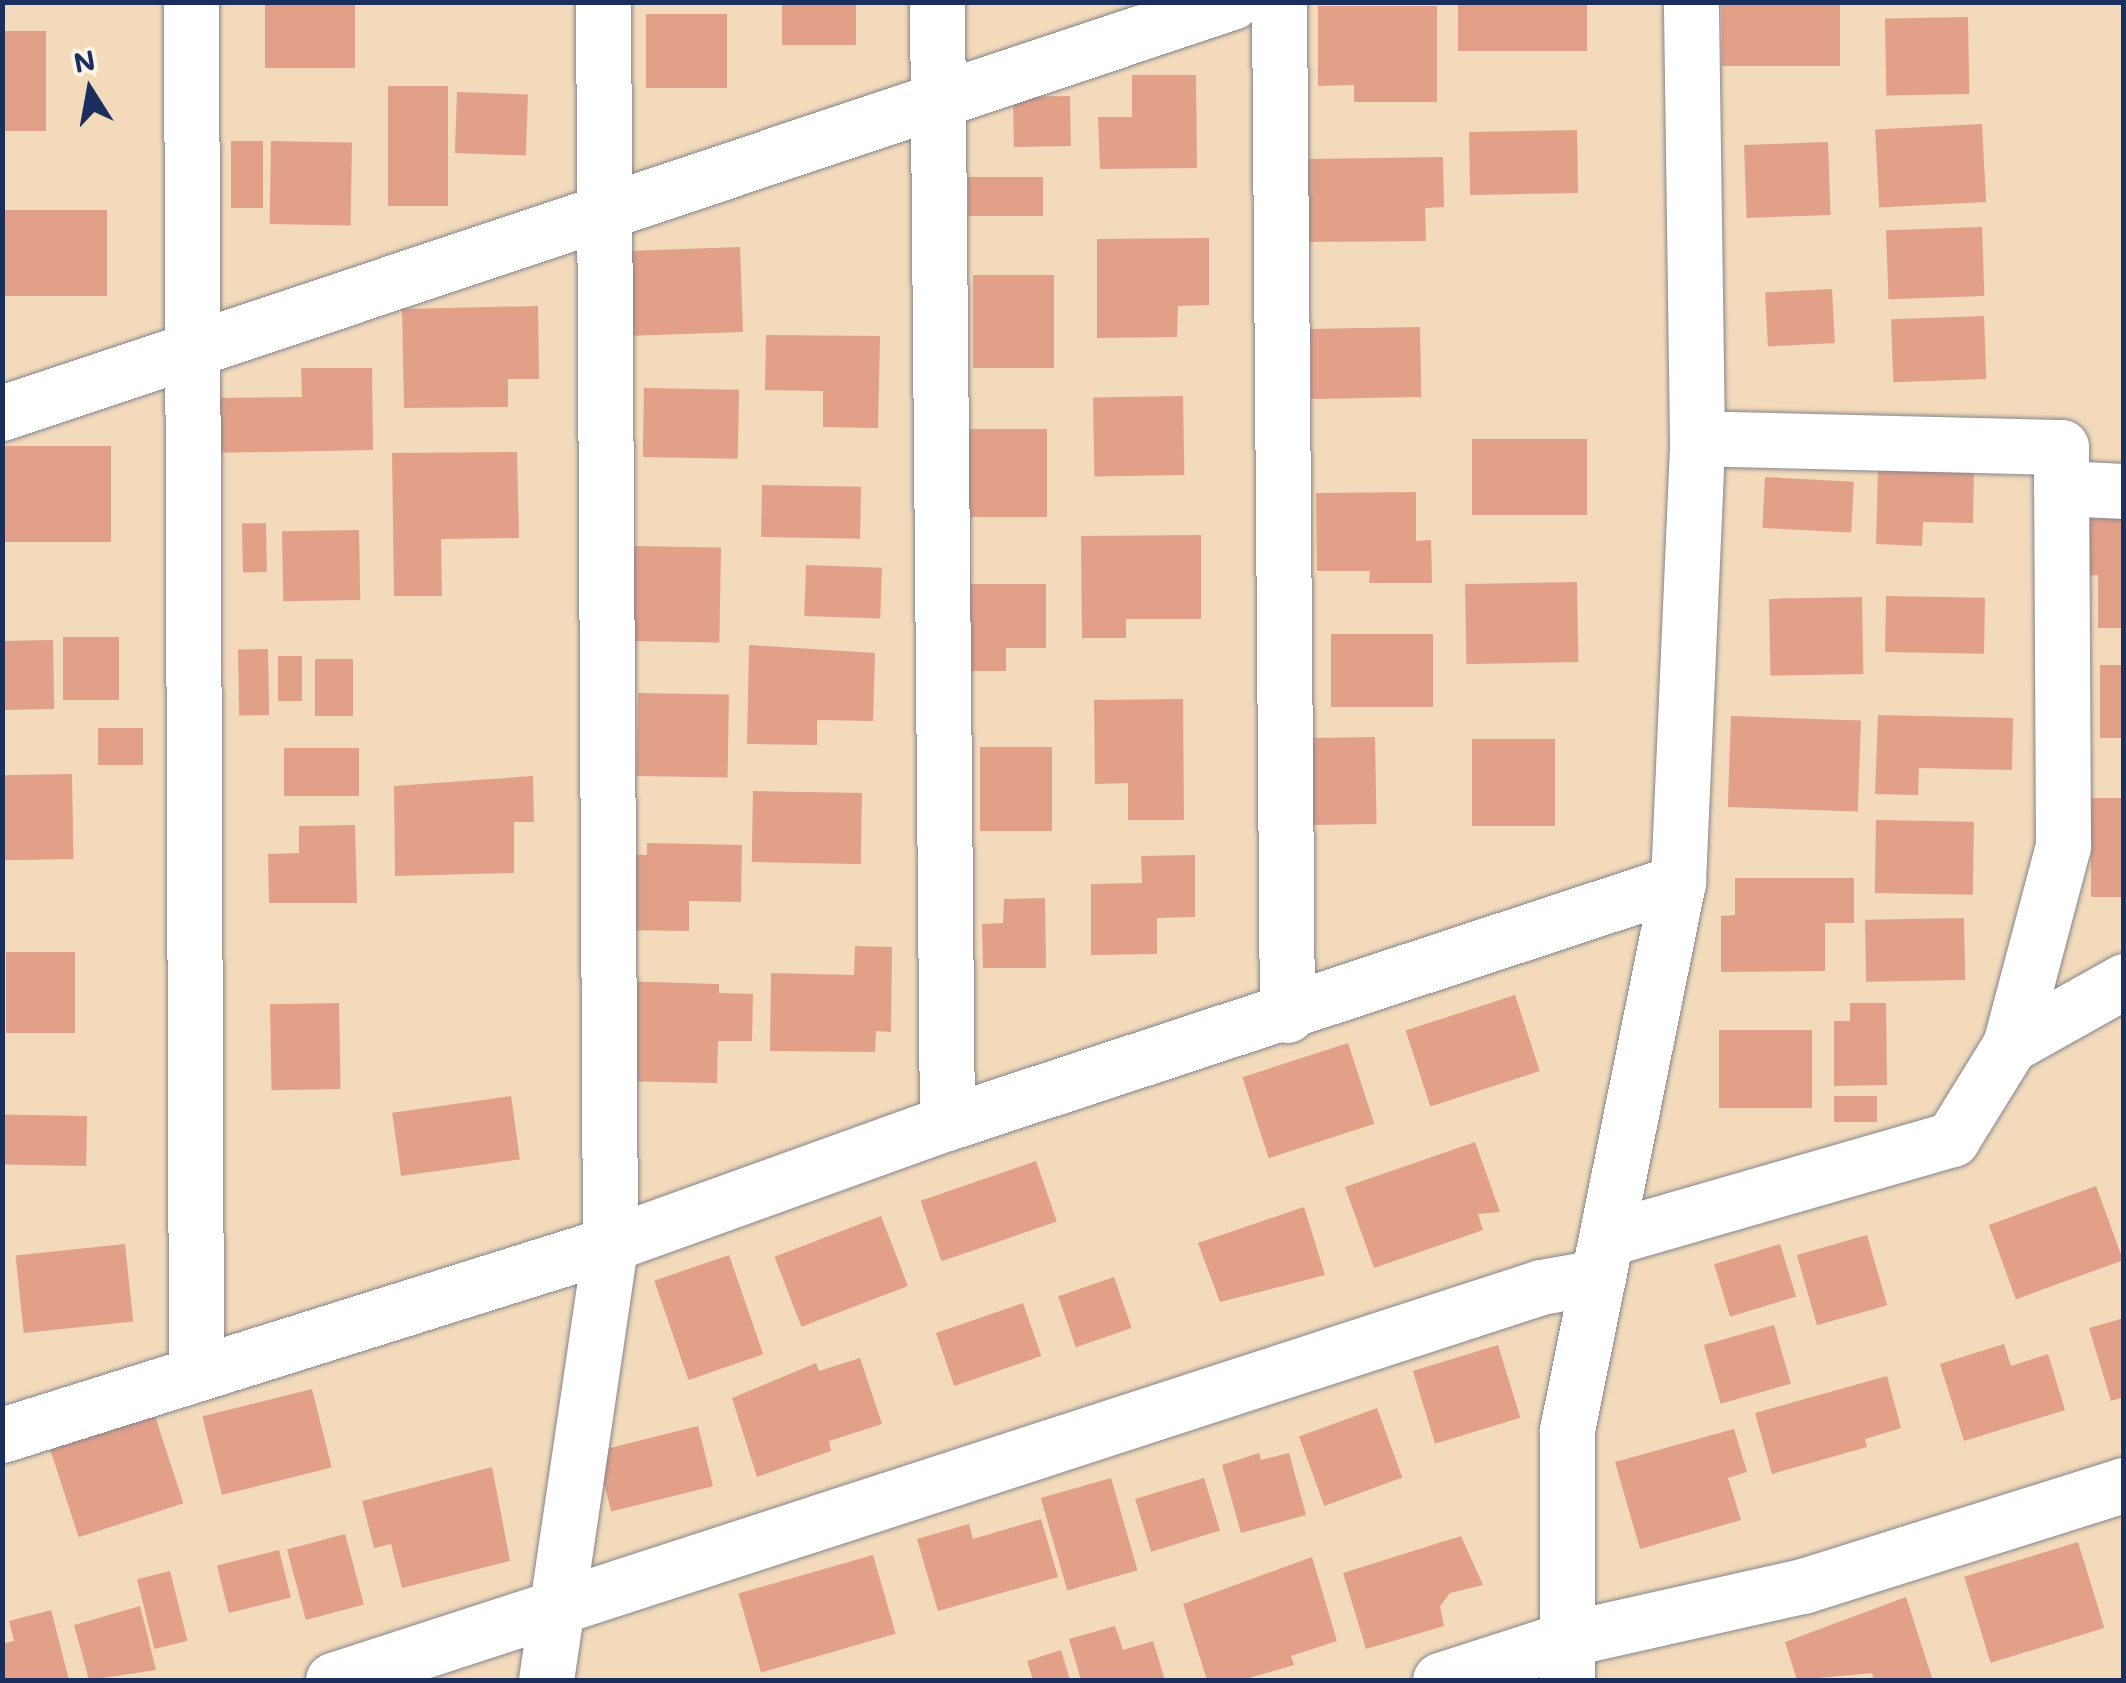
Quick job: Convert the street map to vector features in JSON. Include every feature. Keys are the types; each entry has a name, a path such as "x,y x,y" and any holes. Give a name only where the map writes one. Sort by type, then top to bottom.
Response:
{"street":[{"path":"192,2 196,1372"},
{"path":"546,1680 562,1604 610,1244 603,2"},
{"path":"938,2 947,1123"},
{"path":"2,412 1232,2"},
{"path":"1279,2 1286,1015"},
{"path":"1567,1660 1566,1430 1678,882 1697,438 1691,2"},
{"path":"333,1680 1540,1287 1604,1258 1952,1139 2010,1045 2063,846 2062,447 1697,438"},
{"path":"2061,488 2124,491"},
{"path":"2,1435 610,1244 947,1123 1286,1015 1678,882"},
{"path":"2010,1045 2124,981"},
{"path":"1440,1680 1567,1660 2124,1485"}],"building":[{"path":"265,2 355,2 355,68 265,68"},
{"path":"782,2 856,2 856,45 782,45"},
{"path":"1458,2 1587,2 1587,51 1458,51"},
{"path":"1722,2 1840,2 1840,66 1722,66"},
{"path":"1318,6 1437,6 1437,102 1354,102 1354,85 1318,86"},
{"path":"646,14 727,14 727,88 646,88"},
{"path":"1968,17 1969,94 1886,95 1885,18"},
{"path":"2,31 46,31 46,131 2,131"},
{"path":"1132,75 1196,75 1197,168 1100,169 1098,117 1132,117"},
{"path":"388,86 448,86 448,206 388,206"},
{"path":"457,92 528,94 526,155 455,153"},
{"path":"1070,96 1071,146 1014,147 1013,97"},
{"path":"1982,124 1986,202 1879,207 1875,130"},
{"path":"1577,130 1578,193 1470,195 1469,132"},
{"path":"231,141 263,141 263,208 231,208"},
{"path":"271,141 352,142 351,225 270,224"},
{"path":"1828,142 1831,215 1747,218 1744,145"},
{"path":"1443,157 1444,207 1425,208 1426,241 1309,242 1308,159"},
{"path":"968,177 1043,177 1043,216 968,216"},
{"path":"2,210 107,210 107,296 2,296"},
{"path":"1982,227 1984,296 1888,299 1886,230"},
{"path":"1209,238 1209,305 1178,306 1177,337 1097,338 1097,239"},
{"path":"740,247 743,332 617,336 614,251"},
{"path":"973,275 1054,275 1054,368 973,368"},
{"path":"1832,289 1835,343 1768,346 1765,293"},
{"path":"538,306 539,379 508,379 508,407 404,408 402,309"},
{"path":"1984,316 1986,379 1893,382 1891,319"},
{"path":"1420,327 1421,397 1311,399 1310,329"},
{"path":"766,335 880,336 878,428 823,427 823,391 765,390"},
{"path":"301,368 372,368 373,450 206,453 205,398 302,397"},
{"path":"644,388 739,390 738,459 643,457"},
{"path":"1183,396 1184,475 1094,477 1093,398"},
{"path":"959,429 1047,429 1047,517 959,517"},
{"path":"1472,439 1587,439 1587,515 1472,515"},
{"path":"2,446 111,446 111,542 2,542"},
{"path":"517,452 519,538 441,539 442,596 394,596 392,453"},
{"path":"1878,467 1974,469 1973,523 1923,522 1922,546 1876,544"},
{"path":"1765,477 1854,482 1851,533 1762,528"},
{"path":"762,485 861,487 860,539 761,537"},
{"path":"1416,492 1416,541 1431,540 1432,583 1369,583 1370,571 1317,571 1316,493"},
{"path":"2124,518 2124,628 2098,628 2098,575 2085,576 2084,519"},
{"path":"242,523 266,523 267,572 243,572"},
{"path":"359,530 360,600 283,601 282,531"},
{"path":"1201,535 1201,619 1126,619 1126,638 1082,638 1081,536"},
{"path":"632,546 721,548 719,643 630,641"},
{"path":"806,565 882,568 880,619 804,616"},
{"path":"1577,582 1578,662 1466,664 1465,584"},
{"path":"1046,584 1046,648 1006,648 1006,671 955,671 954,585"},
{"path":"1886,596 1985,598 1984,654 1885,652"},
{"path":"1862,597 1863,674 1770,676 1769,599"},
{"path":"1331,634 1433,634 1433,707 1331,707"},
{"path":"63,637 119,637 119,700 63,700"},
{"path":"53,640 54,709 3,710 2,641"},
{"path":"749,645 875,653 873,721 817,720 817,745 747,744"},
{"path":"268,649 269,715 239,716 238,650"},
{"path":"278,656 302,656 302,701 278,701"},
{"path":"315,659 353,659 353,716 315,716"},
{"path":"2100,665 2124,665 2124,738 2100,738"},
{"path":"638,693 729,695 728,778 637,776"},
{"path":"1183,699 1184,820 1128,820 1128,783 1095,784 1094,700"},
{"path":"1878,715 2013,718 2012,770 1919,768 1918,795 1875,794"},
{"path":"1731,716 1861,721 1858,811 1728,807"},
{"path":"98,728 143,728 143,765 98,765"},
{"path":"1375,737 1377,824 1299,825 1297,738"},
{"path":"1472,739 1555,739 1555,826 1472,826"},
{"path":"980,747 1052,747 1052,831 980,831"},
{"path":"284,748 359,748 359,796 284,796"},
{"path":"72,774 73,859 3,860 2,775"},
{"path":"533,776 534,822 514,822 514,873 395,876 394,786"},
{"path":"753,791 862,793 861,864 752,862"},
{"path":"2091,798 2124,798 2124,897 2091,897"},
{"path":"1876,820 1974,822 1973,895 1875,893"},
{"path":"355,825 357,903 269,903 268,854 299,853 299,826"},
{"path":"647,843 742,845 741,902 689,901 689,931 616,930 617,854 647,855"},
{"path":"1195,855 1195,917 1157,918 1157,954 1091,955 1091,884 1142,883 1141,856"},
{"path":"1735,878 1854,878 1854,923 1825,923 1825,971 1721,972 1721,916 1735,915"},
{"path":"1045,898 1046,968 983,968 982,924 1003,923 1004,899"},
{"path":"1964,918 1965,980 1866,982 1865,920"},
{"path":"855,946 892,947 891,1032 876,1031 875,1052 770,1051 771,973 854,975"},
{"path":"6,952 75,952 75,1033 6,1033"},
{"path":"614,981 719,984 719,993 753,994 752,1041 718,1041 717,1083 612,1081"},
{"path":"1515,995 1540,1071 1430,1107 1406,1031"},
{"path":"339,1003 341,1089 272,1090 270,1004"},
{"path":"1850,1003 1886,1003 1887,1085 1834,1086 1834,1021 1850,1021"},
{"path":"1719,1030 1812,1030 1812,1108 1719,1108"},
{"path":"1348,1043 1374,1124 1269,1158 1242,1077"},
{"path":"511,1096 520,1159 401,1176 392,1113"},
{"path":"1834,1096 1877,1096 1877,1122 1834,1122"},
{"path":"2,1115 87,1116 86,1166 2,1165"},
{"path":"1475,1142 1500,1212 1478,1214 1483,1230 1374,1268 1345,1187"},
{"path":"1036,1161 1057,1222 941,1261 921,1201"},
{"path":"2096,1186 2123,1260 2016,1299 1989,1225"},
{"path":"1304,1207 1325,1275 1220,1302 1198,1243"},
{"path":"881,1216 908,1286 801,1327 775,1257"},
{"path":"1867,1235 1887,1305 1817,1325 1797,1255"},
{"path":"125,1244 133,1322 24,1333 16,1255"},
{"path":"1780,1244 1796,1297 1730,1317 1714,1264"},
{"path":"729,1255 763,1354 688,1380 654,1281"},
{"path":"1114,1277 1132,1328 1076,1347 1058,1296"},
{"path":"1023,1303 1041,1356 954,1386 936,1333"},
{"path":"2124,1318 2124,1397 2111,1401 2089,1328"},
{"path":"1774,1325 1791,1384 1721,1404 1704,1345"},
{"path":"2004,1344 2011,1366 2048,1354 2065,1410 1964,1441 1940,1364"},
{"path":"1498,1345 1520,1418 1435,1444 1413,1371"},
{"path":"860,1358 882,1424 829,1441 831,1451 757,1477 732,1398 816,1363 819,1371"},
{"path":"1887,1376 1901,1428 1865,1439 1867,1447 1772,1474 1755,1413"},
{"path":"312,1389 332,1468 222,1495 202,1416"},
{"path":"1377,1408 1402,1478 1324,1506 1299,1436"},
{"path":"154,1413 183,1503 79,1537 49,1447"},
{"path":"698,1426 713,1486 611,1512 596,1451"},
{"path":"1734,1429 1747,1472 1728,1478 1741,1520 1640,1549 1615,1462"},
{"path":"1259,1453 1261,1460 1289,1453 1306,1515 1241,1533 1222,1465"},
{"path":"492,1467 510,1561 402,1588 391,1544 374,1548 362,1501"},
{"path":"1111,1478 1137,1570 1067,1590 1041,1498"},
{"path":"1204,1478 1220,1531 1151,1552 1135,1499"},
{"path":"1041,1519 1058,1577 938,1611 917,1539 969,1524 973,1539"},
{"path":"345,1534 364,1605 306,1620 287,1550"},
{"path":"1461,1536 1483,1585 1450,1593 1440,1606 1444,1626 1366,1649 1343,1573"},
{"path":"2078,1542 2104,1628 1991,1663 1964,1577"},
{"path":"279,1550 291,1598 229,1613 217,1565"},
{"path":"873,1555 896,1634 761,1672 738,1594"},
{"path":"1312,1557 1337,1641 1291,1656 1294,1665 1242,1680 1207,1680 1183,1604"},
{"path":"170,1571 187,1641 154,1649 137,1579"},
{"path":"1906,1597 1932,1678 1874,1680 1872,1673 1797,1680 1785,1642"},
{"path":"140,1606 156,1670 89,1680 74,1625"},
{"path":"51,1610 69,1680 2,1680 2,1644 14,1641 9,1621"},
{"path":"1115,1626 1123,1650 1153,1641 1165,1680 1081,1680 1069,1639"},
{"path":"1061,1650 1070,1680 1033,1680 1027,1661"}]}
